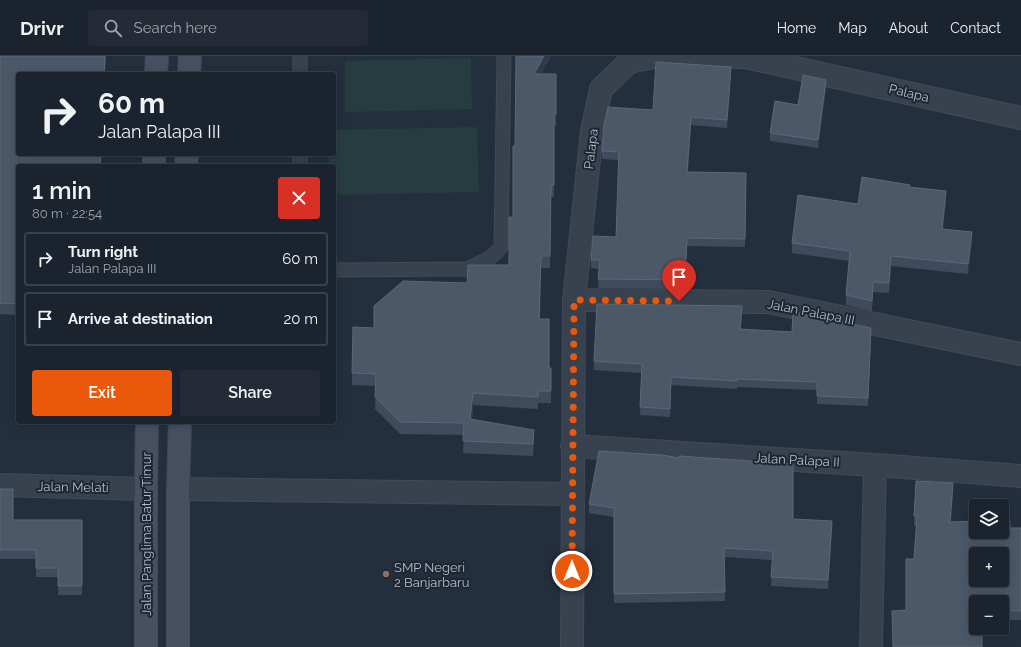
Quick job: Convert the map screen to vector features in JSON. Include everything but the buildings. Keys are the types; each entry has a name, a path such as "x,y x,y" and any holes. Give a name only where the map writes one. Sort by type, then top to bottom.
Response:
{"main road":[{"path":"156,56 156,72"},
{"path":"189,72 190,56"},
{"name":"Jalan Panglima Batur Timur","path":"146,647 147,424"},
{"path":"178,647 178,489 180,424"}],"street":[{"name":"Palapa","path":"572,647 574,300 592,131 601,89 628,62 659,56 745,56 1021,118"},
{"name":"Jalan Palapa III","path":"574,300 768,302 1021,354"},
{"name":"Jalan Palapa II","path":"572,446 875,465 1021,476"},
{"path":"871,647 875,465"},
{"name":"Jalan Melati","path":"0,485 146,489"},
{"path":"178,489 572,494"}],"lane":[{"path":"300,56 300,72"},
{"path":"336,270 468,269 486,260 498,251 501,247 504,56"}],"green space":[{"path":"471,58 472,109 345,112 345,61"},
{"path":"477,127 479,192 336,195 336,164 329,164 328,156 336,156 336,130"}],"place":[{"name":"SMP Negeri 2 Banjarbaru","path":"386,574"}],"route":[{"path":"572,571 574,300 679,301"}]}
